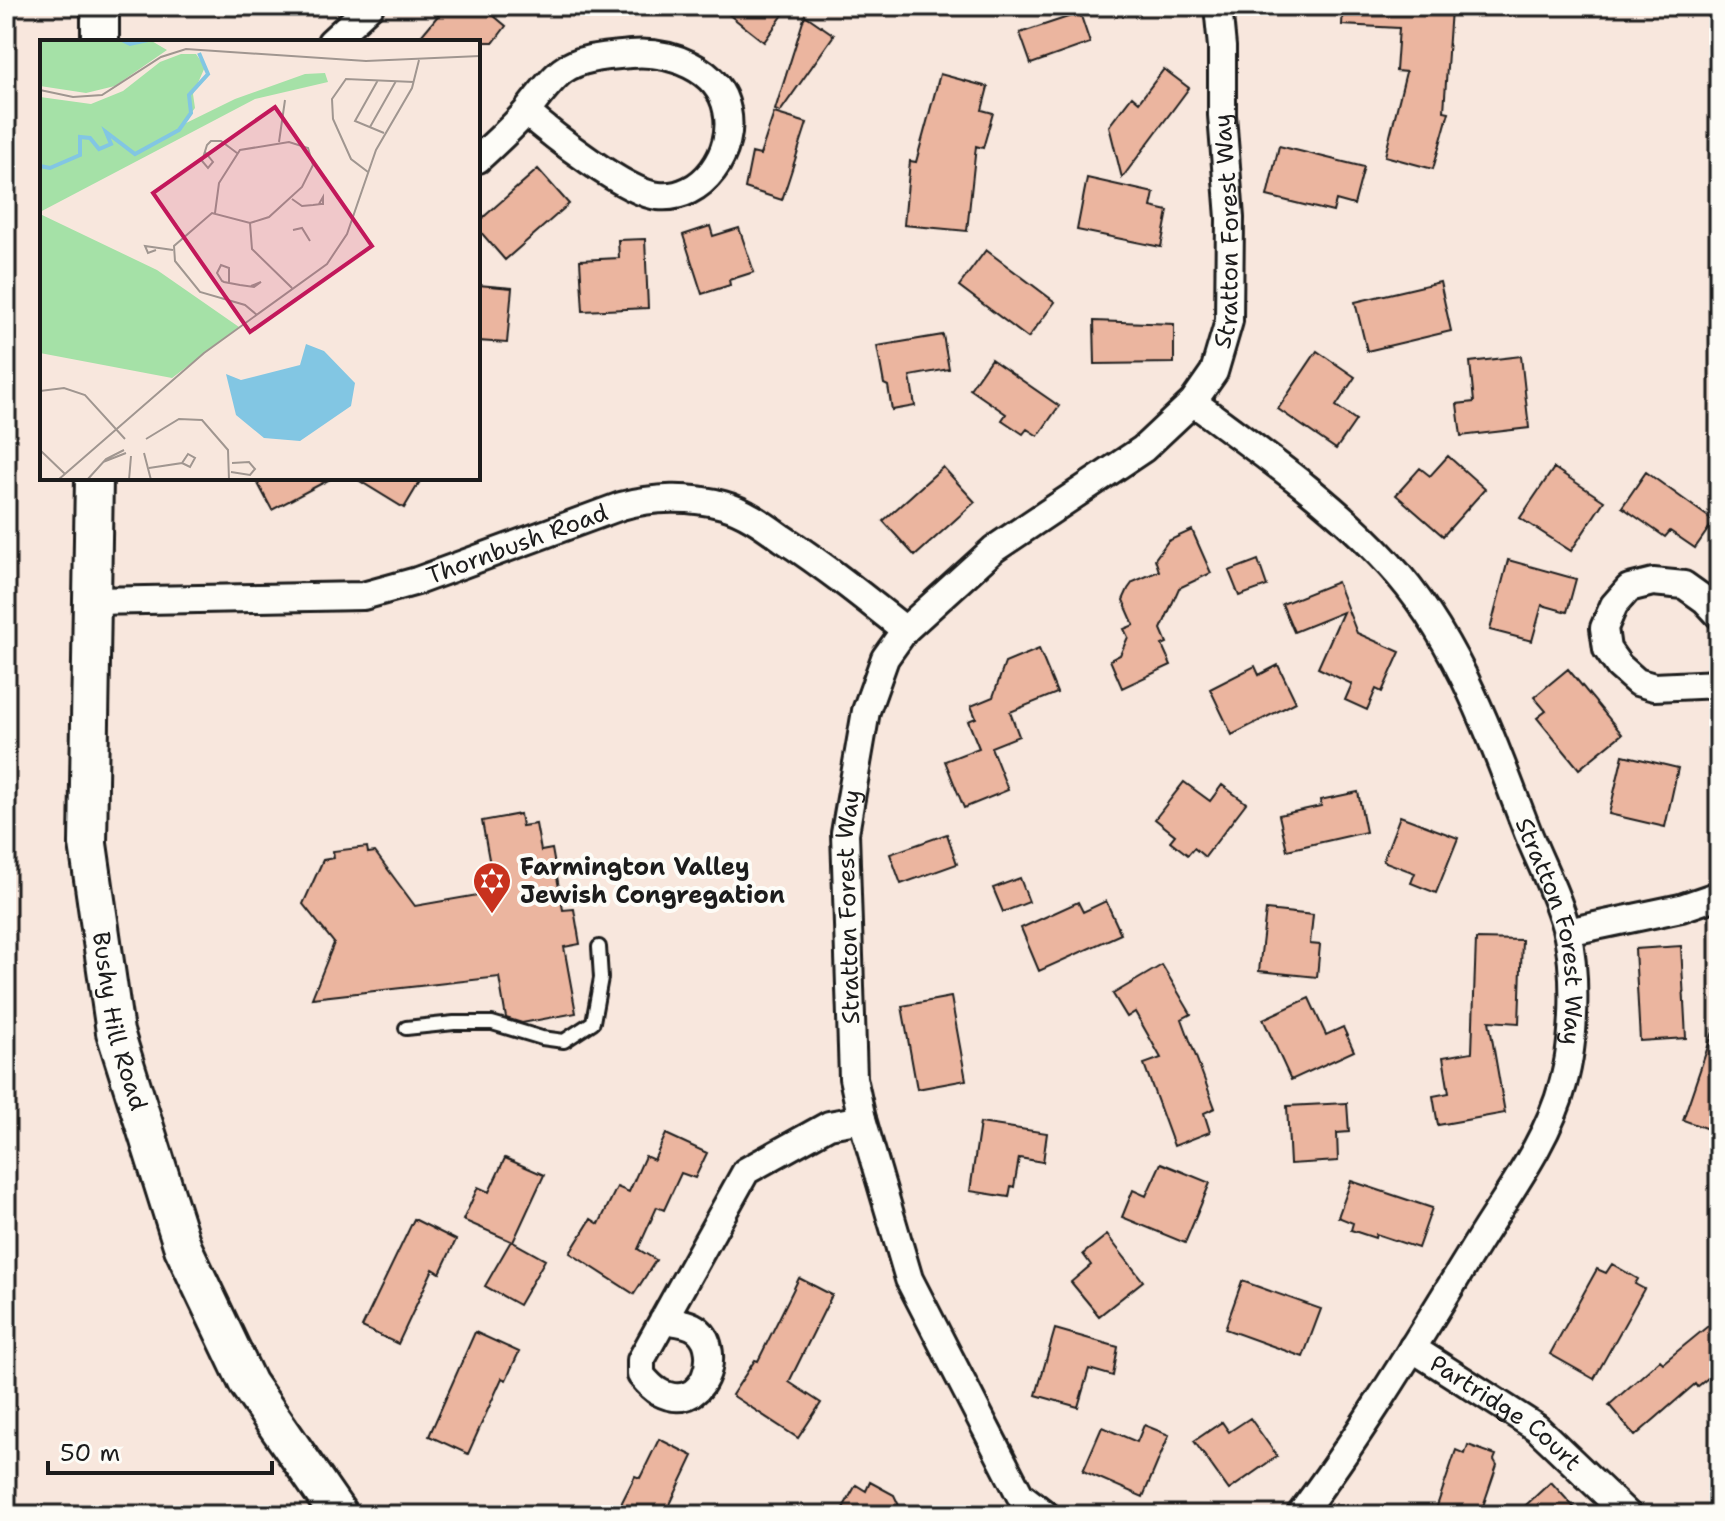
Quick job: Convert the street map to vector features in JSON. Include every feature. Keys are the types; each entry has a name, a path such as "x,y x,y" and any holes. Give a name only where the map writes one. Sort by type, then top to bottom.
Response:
{"main road":[{"path":"100,6 100,40"},
{"name":"Bushy Hill Road","path":"94,480 88,844 115,1032 183,1248 248,1384 339,1515"}],"street":[{"path":"333,40 370,6"},
{"name":"Stratton Forest Way","path":"1046,1515 1020,1495 909,1279 853,1078 845,833 866,711 885,658 905,630 994,549 1143,449 1193,402 1214,372 1229,321 1230,218 1218,6"},
{"path":"480,157 562,71 584,60 649,52 682,61 707,75 721,92 728,112 726,142 715,170 702,184 682,193 658,196 625,185 526,112"},
{"name":"Stratton Forest Way","path":"1193,402 1332,509 1390,564 1425,608 1459,668 1486,725 1567,932 1573,980 1571,1031 1563,1084 1544,1133 1412,1348 1300,1515"},
{"name":"Thornbush Road","path":"92,601 363,596 417,581 621,506 652,499 673,499 725,506 752,518 825,567 905,630"},
{"path":"1719,615 1684,585 1653,582 1629,588 1614,605 1604,628 1607,649 1619,666 1637,682 1654,687 1719,684"},
{"path":"1567,932 1681,908 1719,895"},
{"path":"663,1320 746,1171 829,1125 862,1119"},
{"name":"Partridge Court","path":"1412,1348 1537,1428 1628,1515"}],"lane":[{"path":"406,1028 492,1023 542,1038 564,1041 593,1022 601,978 599,947"}],"building":[{"path":"446,6 482,6 506,26 494,42 418,40"},
{"path":"718,6 789,6 764,42"},
{"path":"1343,6 1451,9 1444,111 1449,112 1433,169 1385,156 1406,72 1396,71 1399,28 1342,25"},
{"path":"1080,13 1090,43 1031,64 1020,33"},
{"path":"805,15 834,35 780,112 775,110"},
{"path":"1164,69 1189,88 1122,178 1109,126 1132,96 1139,102"},
{"path":"940,74 988,87 982,110 993,113 983,148 976,146 967,231 904,225 910,161 916,162"},
{"path":"774,113 807,123 782,200 745,188 752,153 760,155"},
{"path":"1279,146 1364,167 1354,205 1336,200 1333,212 1267,196"},
{"path":"538,169 569,204 505,260 480,231 480,220"},
{"path":"1087,178 1154,193 1151,207 1168,211 1161,247 1077,230"},
{"path":"710,226 713,236 739,228 754,272 729,280 730,285 702,294 683,235"},
{"path":"645,239 648,308 583,311 580,260 619,258 618,240"},
{"path":"986,250 1055,302 1028,338 959,286"},
{"path":"1440,282 1451,331 1367,351 1355,302"},
{"path":"480,285 512,288 507,343 480,341"},
{"path":"1094,321 1174,324 1174,363 1095,364"},
{"path":"943,335 949,369 910,376 915,406 892,410 877,346"},
{"path":"1317,351 1355,377 1336,406 1356,420 1336,449 1278,409"},
{"path":"1521,356 1529,428 1461,436 1457,404 1474,402 1470,362"},
{"path":"991,359 1059,406 1038,436 1027,429 1023,434 1002,420 1006,414 970,389"},
{"path":"1448,456 1485,489 1443,536 1396,495 1420,468 1430,476"},
{"path":"943,467 975,502 915,556 883,521"},
{"path":"1554,468 1604,501 1571,551 1520,518"},
{"path":"1646,472 1714,521 1695,548 1670,531 1665,537 1622,507"},
{"path":"256,480 328,480 272,510"},
{"path":"358,480 421,480 404,508"},
{"path":"1192,530 1211,573 1179,588 1161,629 1167,643 1162,645 1171,665 1122,688 1110,660 1120,655 1128,637 1124,629 1134,625 1123,600 1133,582 1159,571 1155,559 1168,541"},
{"path":"1258,560 1267,586 1239,596 1229,571"},
{"path":"1508,560 1576,579 1567,612 1542,605 1532,641 1490,630"},
{"path":"1337,582 1357,633 1400,652 1382,692 1376,689 1367,710 1345,700 1352,684 1318,668 1343,612 1294,632 1282,604"},
{"path":"1039,649 1057,693 1010,712 1019,736 991,747 1008,790 964,808 945,761 979,748 968,721 976,718 971,706 993,697 1005,663"},
{"path":"1278,665 1296,702 1232,735 1210,689 1255,666 1259,675"},
{"path":"1568,669 1622,734 1579,769 1537,718 1546,711 1534,697"},
{"path":"1623,755 1678,768 1665,827 1609,814"},
{"path":"1184,782 1210,801 1222,785 1246,803 1205,857 1194,848 1188,855 1170,841 1175,835 1155,819"},
{"path":"1358,792 1366,832 1287,850 1279,815 1321,806 1320,800"},
{"name":"Farmington Valley Jewish Congregation","path":"520,814 522,826 536,824 541,851 552,849 563,910 574,909 580,944 564,947 576,1013 522,1023 506,1018 499,977 312,998 334,943 303,904 323,860 334,858 333,851 367,847 368,853 375,852 415,906 495,892 482,821"},
{"path":"1400,816 1458,838 1436,893 1411,883 1415,873 1383,861"},
{"path":"947,834 957,864 901,884 890,854"},
{"path":"1020,878 1029,902 1003,912 993,888"},
{"path":"1106,901 1121,934 1039,971 1021,928 1078,902 1083,912"},
{"path":"1266,910 1313,915 1310,944 1320,945 1317,977 1259,971"},
{"path":"1476,939 1522,940 1519,1023 1489,1021 1505,1113 1438,1125 1433,1096 1449,1093 1443,1057 1472,1052"},
{"path":"1681,946 1686,1038 1640,1041 1635,949"},
{"path":"1162,965 1191,1014 1182,1019 1215,1108 1204,1113 1210,1132 1174,1146 1144,1064 1161,1058 1135,1012 1127,1017 1113,994"},
{"path":"951,997 966,1080 917,1089 902,1006"},
{"path":"1309,998 1326,1035 1343,1027 1354,1051 1291,1080 1263,1019"},
{"path":"1715,1026 1719,1027 1719,1133 1683,1120"},
{"path":"1347,1103 1349,1132 1337,1133 1338,1161 1290,1164 1287,1106"},
{"path":"980,1123 1047,1133 1043,1162 1019,1158 1009,1197 970,1191"},
{"path":"666,1134 707,1153 695,1178 681,1173 664,1210 657,1207 638,1249 656,1260 634,1294 570,1253 591,1219 599,1224 617,1187 629,1192 645,1156 654,1160"},
{"path":"505,1158 544,1175 513,1242 545,1260 519,1305 485,1286 511,1241 463,1220 478,1187 489,1192"},
{"path":"1161,1163 1210,1183 1185,1243 1122,1217 1133,1190 1146,1196"},
{"path":"1351,1181 1432,1208 1418,1248 1376,1234 1375,1238 1351,1230 1353,1223 1338,1217"},
{"path":"414,1219 456,1240 440,1273 433,1269 398,1344 362,1327"},
{"path":"1107,1235 1143,1281 1099,1316 1071,1282 1091,1265 1083,1254"},
{"path":"1612,1264 1638,1279 1635,1284 1644,1289 1594,1379 1550,1354 1597,1269 1606,1273"},
{"path":"799,1278 832,1295 789,1382 821,1403 798,1438 732,1395 755,1360 758,1361"},
{"path":"1242,1281 1321,1309 1303,1357 1225,1329"},
{"path":"1719,1317 1719,1369 1697,1387 1695,1384 1635,1436 1609,1405 1660,1360 1663,1363"},
{"path":"1055,1329 1118,1347 1113,1376 1089,1369 1078,1407 1036,1395"},
{"path":"475,1332 519,1352 506,1380 502,1378 468,1454 429,1436"},
{"path":"1250,1418 1277,1456 1229,1490 1194,1441 1222,1422 1229,1432"},
{"path":"1144,1425 1169,1435 1143,1497 1083,1471 1102,1427 1137,1442"},
{"path":"659,1439 693,1456 665,1515 644,1515 621,1504 635,1476 640,1478"},
{"path":"1468,1445 1496,1455 1494,1460 1497,1465 1480,1515 1434,1515 1456,1450 1465,1454"},
{"path":"870,1482 894,1495 906,1515 839,1515 856,1485 866,1491"},
{"path":"1551,1482 1581,1515 1515,1515"}],"place":[{"name":"Farmington Valley Jewish Congregation","path":"492,915"}]}
